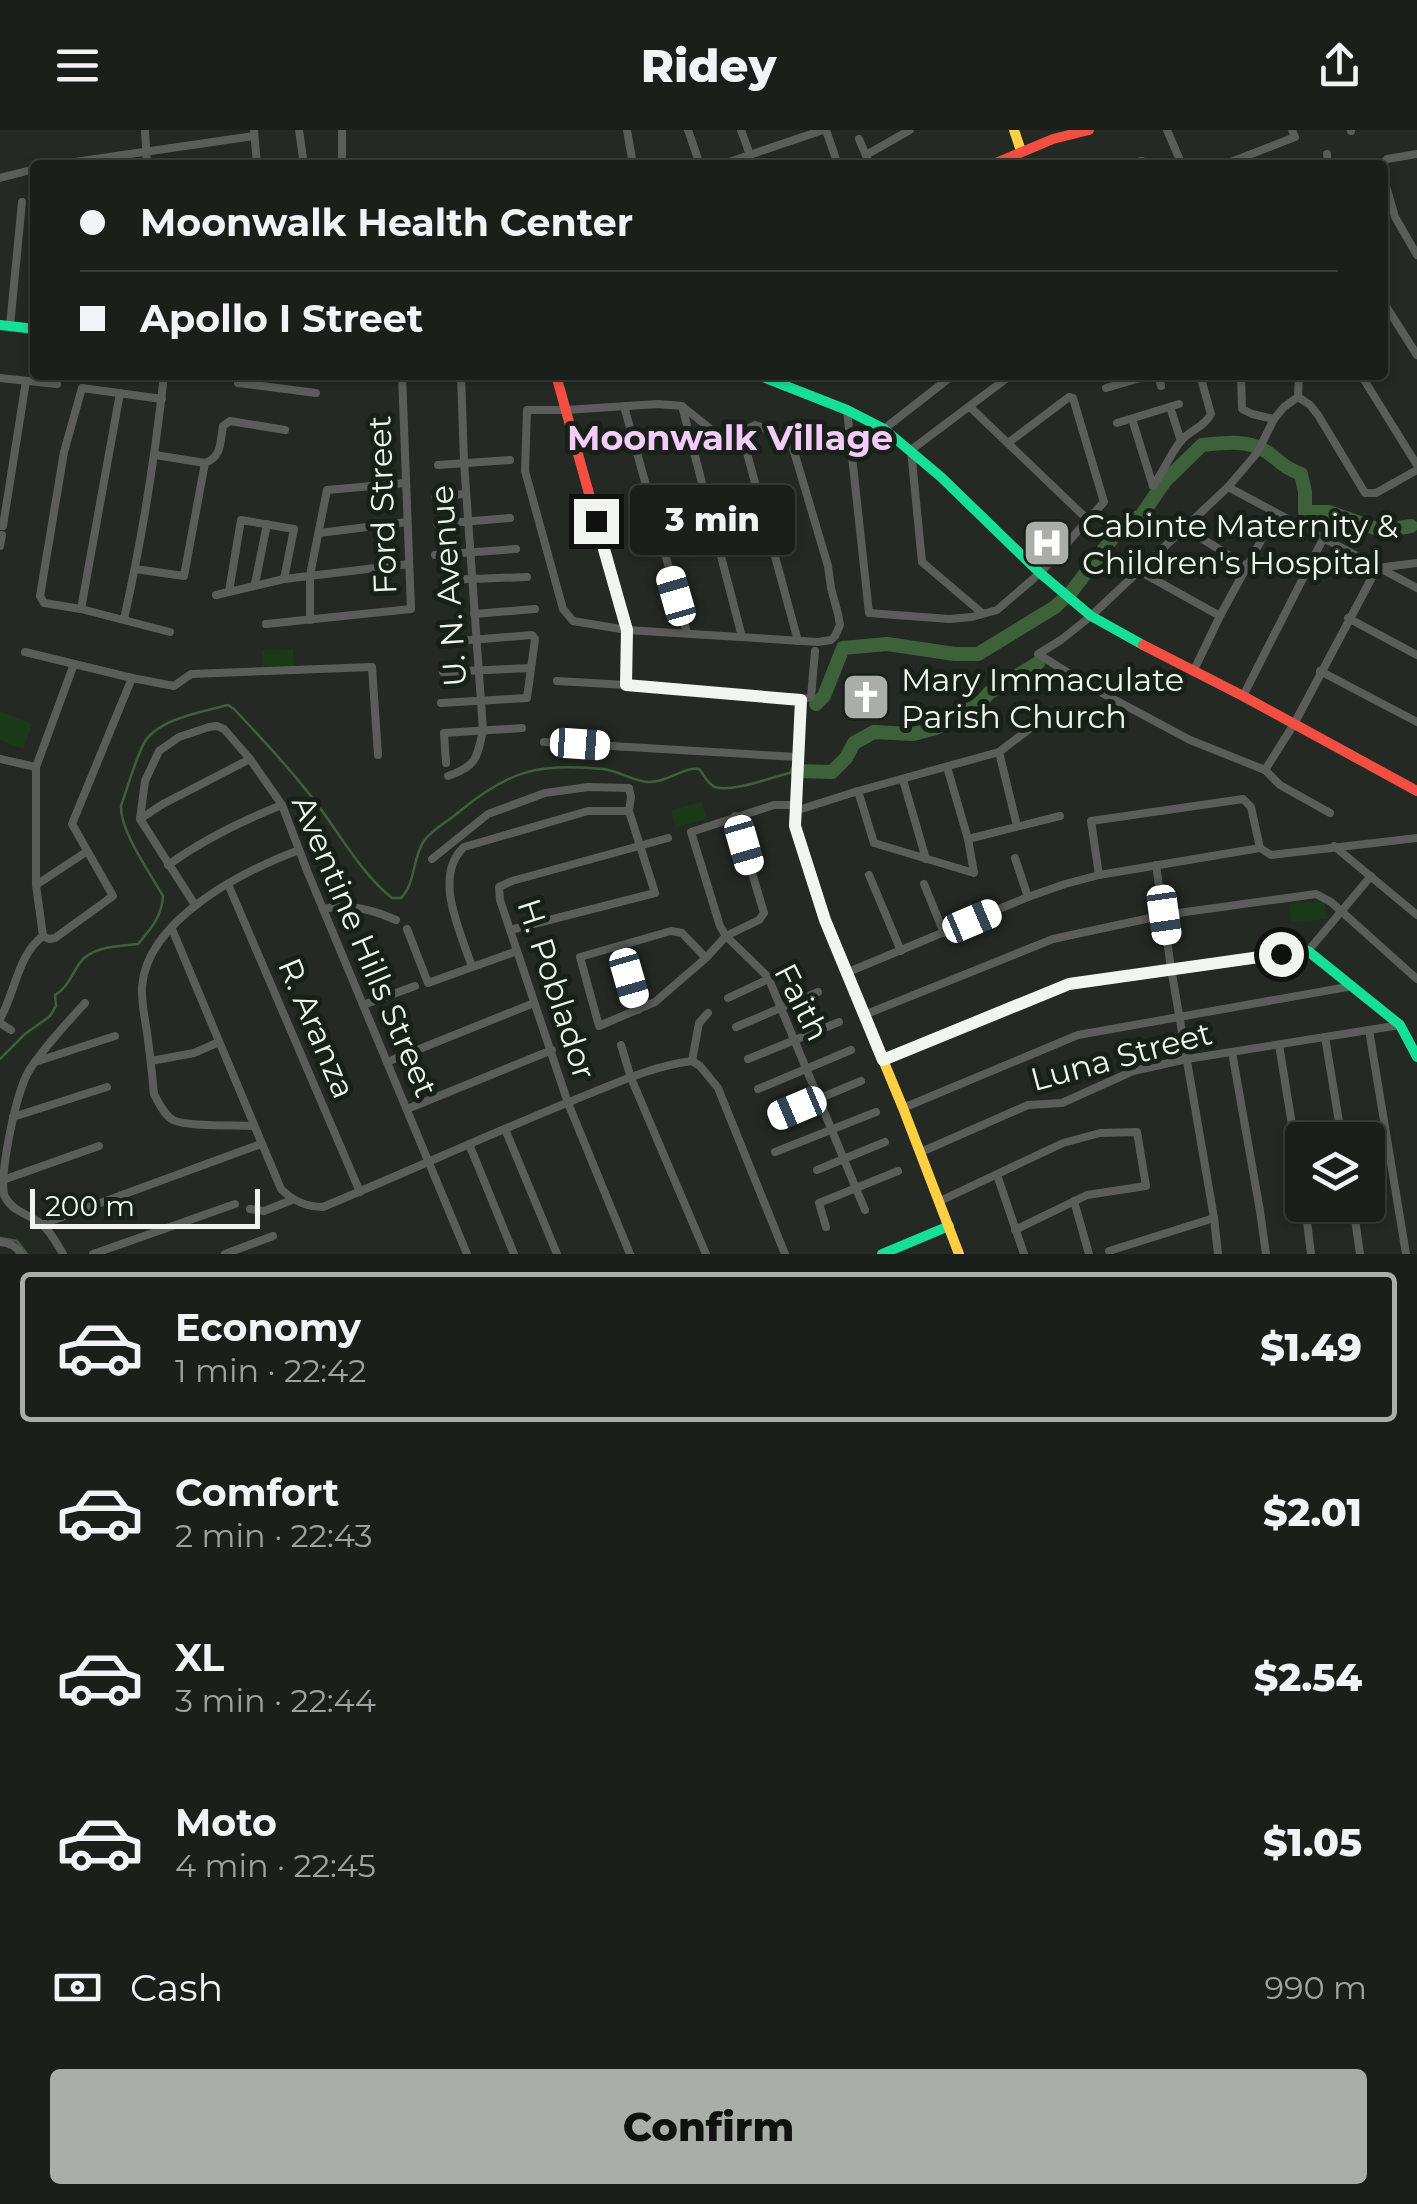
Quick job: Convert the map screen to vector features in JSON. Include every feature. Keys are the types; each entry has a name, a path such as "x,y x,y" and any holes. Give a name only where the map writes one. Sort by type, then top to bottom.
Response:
{"street":[{"path":"145,130 147,160"},
{"path":"208,130 209,141"},
{"path":"299,130 303,160"},
{"path":"342,130 342,160"},
{"path":"628,130 632,160"},
{"path":"688,130 698,160"},
{"path":"741,130 750,155"},
{"path":"735,160 796,134 825,130 836,160"},
{"path":"866,155 910,130"},
{"path":"1014,130 1021,150"},
{"path":"1001,160 1021,150 1090,130"},
{"path":"1167,130 1180,160"},
{"path":"1236,160 1295,137 1292,130"},
{"path":"89,160 254,133 257,160"},
{"path":"859,139 868,160"},
{"path":"1138,146 1142,160"},
{"path":"1326,154 1327,160"},
{"path":"1388,164 1417,154"},
{"path":"0,178 30,171"},
{"path":"1388,190 1395,217 1417,254"},
{"path":"22,202 5,326 30,329"},
{"path":"1388,309 1417,354"},
{"path":"0,378 57,384"},
{"path":"0,546 26,380"},
{"path":"124,619 155,455 164,380"},
{"path":"280,387 281,380"},
{"name":"Ford Street","path":"266,624 411,609 402,380"},
{"name":"U. N. Avenue","path":"448,776 465,770 477,758 483,730 461,380"},
{"path":"557,380 627,630 626,685"},
{"path":"780,380 884,429 1092,616 1417,791"},
{"path":"884,429 947,380"},
{"path":"911,450 1005,380"},
{"path":"1106,388 1120,380"},
{"path":"1157,380 1161,386"},
{"path":"1132,418 1153,486 1180,441 1205,424 1211,414 1201,380"},
{"path":"1241,380 1242,408 1274,419"},
{"path":"1298,397 1299,380"},
{"path":"1298,397 1318,415 1361,488 1370,494 1417,468 1364,380"},
{"path":"238,382 316,393"},
{"path":"162,399 82,388 64,452 40,596 42,601 170,632"},
{"path":"81,609 120,393"},
{"path":"1298,397 1274,419 1228,487 1092,616 1038,654 1190,740 1265,770 1280,785 1330,813"},
{"path":"848,410 869,613 949,619 997,610 1040,572 1104,502 1072,398 1008,443"},
{"path":"624,406 686,634"},
{"path":"682,406 742,637"},
{"path":"790,438 830,574 840,624 830,640 627,630 572,621 562,609 525,471 527,410 682,406 717,434 730,437 755,425 816,446"},
{"path":"1117,423 1175,406 1180,441"},
{"path":"970,407 1088,520"},
{"path":"155,455 204,463 214,460 223,426 230,421 285,430"},
{"path":"741,431 798,641"},
{"path":"911,450 922,562 982,613"},
{"path":"438,464 510,460"},
{"path":"135,569 184,576 204,463"},
{"path":"310,620 310,575 327,490 405,483"},
{"path":"1228,487 1417,588"},
{"path":"435,496 466,494"},
{"path":"1193,672 1276,513"},
{"path":"437,524 510,518"},
{"path":"228,591 241,520 294,529 284,578"},
{"path":"319,533 407,522"},
{"path":"254,584 267,524"},
{"path":"1185,528 1246,566"},
{"path":"1243,696 1324,538"},
{"path":"435,555 516,549"},
{"path":"216,595 284,578 409,564"},
{"path":"1377,568 1417,564"},
{"path":"1265,770 1294,724 1377,568"},
{"path":"1141,572 1220,616"},
{"path":"445,580 527,577"},
{"path":"474,614 534,609"},
{"path":"1348,618 1417,654"},
{"path":"441,703 527,698 536,639 532,635 445,642"},
{"path":"557,681 801,700 811,696 815,650"},
{"path":"25,652 174,686 191,674 372,667 378,754"},
{"path":"43,936 36,885 36,767 74,664"},
{"path":"442,672 531,668"},
{"path":"1320,671 1417,722"},
{"path":"43,936 55,938 112,898 73,828 73,820 132,678"},
{"path":"801,700 795,826 825,920 904,1108 959,1254"},
{"name":"Aventine Hills Street","path":"140,819 145,781 152,766 159,752 179,738 217,726 250,760 282,806 468,1254"},
{"path":"726,936 691,832 774,805 795,808 999,752 1032,727"},
{"path":"446,764 444,733 522,728"},
{"path":"544,742 797,761"},
{"path":"999,752 1017,826"},
{"path":"0,759 36,767"},
{"path":"195,906 140,819 250,760"},
{"path":"858,791 874,843 974,874 948,767"},
{"path":"902,780 926,859"},
{"path":"472,967 450,895 450,868 461,843 488,814 545,793 588,786 629,788 629,811 655,892 510,930"},
{"path":"1099,875 1091,822 1243,800 1252,807 1260,848"},
{"path":"168,865 195,845 282,806"},
{"path":"432,860 461,843 588,810 629,811"},
{"path":"706,958 682,933 670,932 580,957 599,1026 656,1002 706,958 726,936 759,920 764,912 735,816"},
{"path":"968,839 1060,816"},
{"name":"H. Poblador","path":"630,1254 568,1103 500,900 500,887 668,838"},
{"path":"846,973 1028,897 1099,875 1260,848 1272,855 1417,838"},
{"path":"1334,846 1417,915"},
{"path":"254,1126 171,1119 154,1094 142,988 147,965 157,947 195,906 264,863 299,850"},
{"path":"36,885 86,852"},
{"path":"1015,858 1028,897"},
{"path":"1156,866 1218,1254"},
{"path":"869,876 901,951"},
{"path":"883,1060 1069,984 1308,951 1371,876"},
{"name":"R. Aranza","path":"228,884 360,1192"},
{"path":"924,884 944,933"},
{"path":"864,1015 1053,938 1164,915 1316,894 1331,902 1417,979"},
{"path":"323,909 333,906 376,911 396,920"},
{"path":"172,929 280,1189 292,1200 314,1207 324,1207 655,1068 696,1064"},
{"path":"407,929 428,982 517,951"},
{"path":"11,1030 0,1021 27,954 43,936"},
{"name":"Faith","path":"726,936 768,977 865,1210"},
{"path":"620,946 638,1010"},
{"path":"1308,951 1400,1025 1417,1057"},
{"path":"728,998 794,966"},
{"path":"363,1005 415,986"},
{"path":"904,1108 1078,1035 1353,986"},
{"path":"736,1027 818,992"},
{"path":"64,1254 43,1224 12,1208 0,1181 2,1147 25,1078 85,1003"},
{"path":"387,1062 534,1004"},
{"path":"708,1013 699,1023 696,1064 718,1088 785,1254"},
{"path":"748,1059 839,1022"},
{"name":"Luna Street","path":"921,1152 1028,1105 1062,1103 1134,1071 1400,1025"},
{"path":"1370,1030 1406,1254"},
{"path":"36,1062 115,1036"},
{"path":"1325,1037 1339,1122"},
{"path":"152,1061 194,1053 219,1042"},
{"path":"1279,1044 1292,1122"},
{"path":"621,1045 631,1078 706,1254"},
{"path":"407,1109 552,1050"},
{"path":"758,1089 851,1050"},
{"path":"1232,1052 1266,1254"},
{"path":"775,1117 862,1081"},
{"path":"13,1117 107,1087"},
{"path":"775,1152 876,1112"},
{"path":"504,1129 557,1254"},
{"path":"940,1201 1064,1143 1100,1133 1136,1132 1146,1186 1098,1192 1016,1230"},
{"path":"817,1170 885,1142"},
{"path":"43,1224 261,1144"},
{"path":"470,1144 514,1254"},
{"path":"0,1181 99,1146"},
{"path":"826,1227 819,1203 898,1171"},
{"path":"997,1174 1024,1254"},
{"path":"250,1209 264,1211 292,1200"},
{"path":"1074,1201 1089,1254"},
{"path":"93,1254 235,1204"},
{"path":"1109,1251 1125,1250 1214,1218"},
{"path":"1307,1222 1311,1254"},
{"path":"1355,1222 1360,1254"},
{"path":"882,1254 949,1226"},
{"path":"225,1254 273,1236"},
{"path":"0,1242 8,1242 21,1254"}],"green space":[{"path":"293,649 294,669 262,670 262,650"},
{"path":"0,711 32,724 23,749 0,740"},
{"path":"702,802 707,819 676,827 671,810"},
{"path":"1325,901 1326,919 1291,922 1289,904"}],"waterway":[{"path":"816,704 824,696 843,648 887,644 978,654 1055,607 1124,523 1141,516 1165,481 1202,445 1252,445 1301,474 1305,512 1329,512 1383,531 1411,526"},
{"path":"797,771 832,772 854,743 874,732 913,734 936,728 1038,663"},
{"path":"0,1059 50,1016 56,1006 55,995 84,958 106,948 138,944 155,922 163,896 130,839 121,806 149,736 181,718 228,705 234,709 300,782 362,867 392,898 401,898 406,892 420,848 431,833 494,786 526,772 561,767 603,769 648,782 699,769 712,786 723,788 794,772"},
{"path":"0,1238 17,1241 27,1254"}],"traffic: fast":[{"path":"0,325 30,328"},
{"path":"771,380 884,429 1091,616 1143,645"},
{"path":"883,1059 1069,984 1308,951 1400,1025 1417,1057"},
{"path":"882,1254 949,1226"}],"traffic: slow":[{"path":"1014,130 1021,151"},
{"path":"797,780 795,826 825,920 959,1254"}],"traffic: jam":[{"path":"1003,160 1053,139 1089,130"},
{"path":"557,380 627,630 626,685 801,700 797,780"},
{"path":"1143,645 1417,791"}],"place":[{"name":"Cabinte Maternity & Children's Hospital","path":"1047,543"},
{"name":"Mary Immaculate Parish Church","path":"866,697"}],"district":[{"name":"Moonwalk Village","path":"730,437"}],"route":[{"path":"596,521 627,630 626,685 801,700 795,826 825,920 883,1060 1069,984 1281,954"}]}
